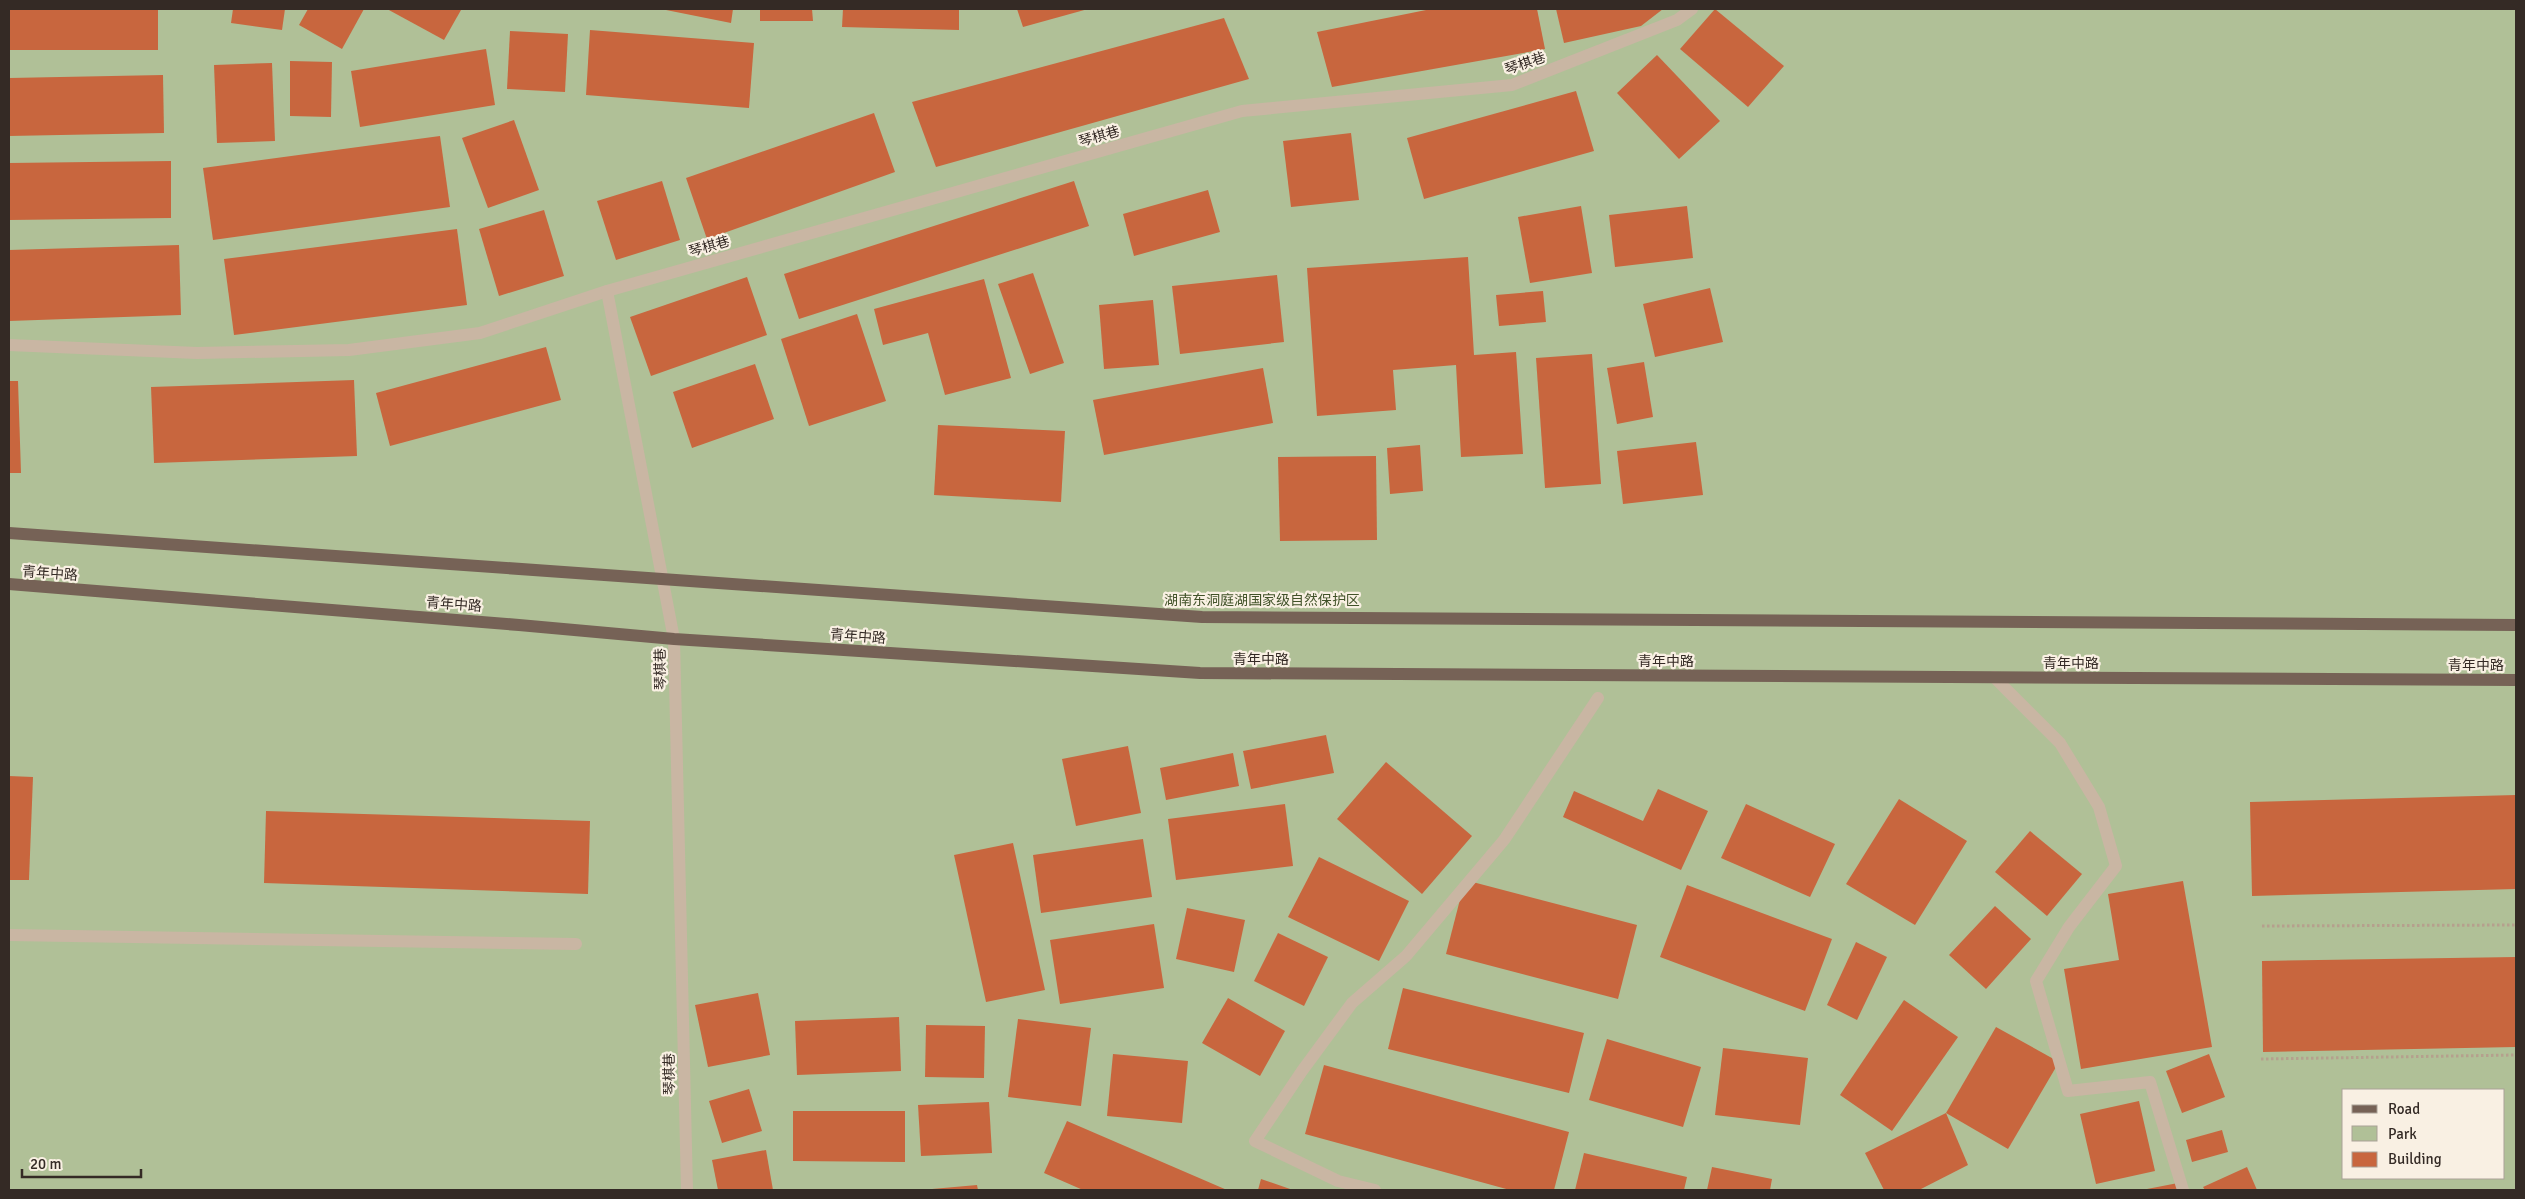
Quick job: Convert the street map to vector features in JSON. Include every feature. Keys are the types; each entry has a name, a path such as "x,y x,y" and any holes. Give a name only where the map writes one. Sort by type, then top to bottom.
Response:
{"main road":[{"path":"9,533 1202,617 2516,625"},
{"name":"青年中路","path":"9,584 674,639 1200,673 2516,680"}],"street":[{"name":"琴棋巷","path":"686,1190 674,639 607,291 1242,111 1512,85 1676,20 1692,9"},
{"path":"9,345 197,354 349,350 480,332 607,291"},
{"path":"1994,677 2060,743 2099,807 2116,866 2069,927 2036,981 2068,1092 2150,1082 2183,1190"},
{"path":"1375,1190 1338,1181 1255,1141 1302,1071 1352,1004 1406,956 1504,840 1598,698"},
{"path":"9,935 576,944"}],"path":[{"path":"2262,926 2516,925"},
{"path":"2260,1060 2516,1055"}],"green space":[{"name":"湖南东洞庭湖国家级自然保护区","path":"9,9 2516,9 2516,1190 9,1190"}],"building":[{"path":"9,9 158,9 158,50 9,50"},
{"path":"233,9 285,9 282,30 231,23"},
{"path":"308,9 364,9 342,49 299,25"},
{"path":"387,9 459,9 461,10 444,40"},
{"path":"661,9 733,9 731,23"},
{"path":"760,9 812,9 813,21 760,21"},
{"path":"843,9 959,9 959,30 842,27"},
{"path":"1017,9 1088,9 1023,27"},
{"path":"1431,9 1537,9 1545,49 1332,87 1317,32"},
{"path":"1556,9 1663,9 1641,26 1564,43"},
{"path":"1715,9 1784,66 1748,107 1680,49"},
{"path":"1224,18 1249,79 936,167 912,102"},
{"path":"590,30 754,43 749,108 586,95"},
{"path":"510,31 568,34 565,92 507,89"},
{"path":"486,49 495,105 360,127 351,71"},
{"path":"1657,55 1720,121 1679,159 1617,93"},
{"path":"290,61 332,62 331,117 290,116"},
{"path":"272,63 275,141 217,143 214,65"},
{"path":"163,75 164,133 9,136 9,78"},
{"path":"1576,91 1594,151 1424,199 1407,138"},
{"path":"874,113 895,172 707,239 686,178"},
{"path":"514,120 539,190 488,208 462,138"},
{"path":"1351,133 1359,200 1291,207 1283,141"},
{"path":"440,136 450,207 213,240 203,168"},
{"path":"171,161 171,218 9,220 9,163"},
{"path":"662,181 680,240 616,260 597,201"},
{"path":"1074,181 1089,226 799,319 784,274"},
{"path":"1208,190 1220,232 1134,256 1123,214"},
{"path":"1581,206 1592,273 1530,283 1518,217"},
{"path":"1687,206 1693,258 1615,267 1609,215"},
{"path":"544,210 564,276 499,296 479,229"},
{"path":"457,229 467,305 234,335 224,259"},
{"path":"179,245 181,315 9,321 9,250"},
{"path":"1468,257 1474,355 1516,352 1523,454 1461,457 1456,365 1393,370 1396,410 1317,416 1307,268"},
{"path":"1033,273 1064,363 1030,374 998,284"},
{"path":"1277,275 1284,342 1180,354 1172,286"},
{"path":"747,277 767,335 651,376 630,317"},
{"path":"984,279 1011,378 945,395 928,333 883,345 874,309"},
{"path":"1710,288 1723,342 1655,357 1643,304"},
{"path":"1543,291 1546,322 1499,326 1496,295"},
{"path":"1153,300 1159,365 1104,369 1099,305"},
{"path":"857,314 886,401 809,426 781,339"},
{"path":"546,347 561,400 390,446 376,393"},
{"path":"1592,354 1601,484 1545,488 1536,358"},
{"path":"1644,362 1653,417 1617,424 1607,368"},
{"path":"755,364 774,419 692,448 673,392"},
{"path":"1263,368 1273,423 1104,455 1093,400"},
{"path":"354,380 357,456 154,463 151,387"},
{"path":"9,381 18,381 21,473 9,473"},
{"path":"938,425 1065,431 1061,502 934,495"},
{"path":"1696,442 1703,495 1623,504 1617,451"},
{"path":"1420,445 1423,491 1390,494 1387,448"},
{"path":"1376,456 1377,540 1280,541 1278,457"},
{"path":"1326,735 1334,773 1251,789 1243,751"},
{"path":"1128,746 1141,813 1076,826 1062,759"},
{"path":"1233,753 1239,786 1166,800 1160,768"},
{"path":"1386,762 1472,836 1422,894 1337,819"},
{"path":"9,776 33,777 29,880 9,880"},
{"path":"1658,789 1708,811 1681,870 1563,817 1574,791 1643,821"},
{"path":"2516,795 2516,889 2252,896 2250,802"},
{"path":"1899,799 1967,841 1915,925 1846,884"},
{"path":"1285,804 1293,866 1176,880 1168,819"},
{"path":"1746,804 1835,844 1810,897 1721,858"},
{"path":"266,811 590,821 588,894 264,883"},
{"path":"2030,831 2082,874 2047,916 1995,872"},
{"path":"1143,839 1152,897 1041,913 1033,855"},
{"path":"1013,843 1045,990 986,1002 954,855"},
{"path":"1319,857 1409,901 1379,961 1288,917"},
{"path":"1465,880 1637,925 1618,999 1446,954"},
{"path":"2183,881 2212,1047 2081,1069 2064,969 2119,960 2108,894"},
{"path":"1687,885 1832,939 1805,1011 1660,957"},
{"path":"1995,906 2031,939 1986,989 1949,955"},
{"path":"1187,908 1245,920 1234,972 1176,959"},
{"path":"1154,924 1164,988 1060,1004 1050,940"},
{"path":"1278,933 1328,957 1304,1006 1254,981"},
{"path":"1856,942 1887,957 1857,1020 1827,1005"},
{"path":"2516,957 2516,1047 2263,1052 2262,961"},
{"path":"1403,988 1584,1033 1569,1093 1388,1049"},
{"path":"758,993 770,1055 708,1067 695,1005"},
{"path":"1228,998 1285,1031 1260,1076 1202,1043"},
{"path":"1904,1000 1958,1037 1892,1131 1840,1095"},
{"path":"899,1017 901,1071 797,1075 795,1021"},
{"path":"1018,1019 1091,1028 1081,1106 1008,1097"},
{"path":"926,1025 985,1026 984,1078 925,1077"},
{"path":"1996,1027 2059,1062 2008,1149 1946,1113"},
{"path":"1607,1039 1701,1067 1683,1127 1589,1100"},
{"path":"1723,1048 1808,1058 1800,1125 1715,1115"},
{"path":"1113,1054 1188,1061 1182,1123 1107,1116"},
{"path":"2209,1054 2225,1097 2182,1113 2166,1071"},
{"path":"1324,1065 1569,1132 1554,1190 1510,1190 1305,1134"},
{"path":"749,1089 762,1131 722,1143 709,1101"},
{"path":"2139,1101 2155,1171 2096,1184 2080,1114"},
{"path":"989,1102 992,1153 921,1156 918,1105"},
{"path":"793,1111 905,1111 905,1162 793,1161"},
{"path":"1946,1113 1968,1165 1919,1190 1884,1190 1865,1153"},
{"path":"1067,1121 1227,1190 1083,1190 1044,1173"},
{"path":"2222,1130 2228,1152 2192,1162 2186,1140"},
{"path":"766,1150 773,1190 718,1190 712,1160"},
{"path":"1584,1153 1687,1177 1684,1190 1575,1190"},
{"path":"1712,1167 1772,1179 1770,1190 1707,1190"},
{"path":"2247,1167 2257,1190 2205,1190 2203,1187"},
{"path":"1261,1179 1293,1190 1258,1190"},
{"path":"2178,1183 2179,1190 2147,1190 2147,1189"},
{"path":"977,1185 978,1190 932,1190 932,1189"}]}
